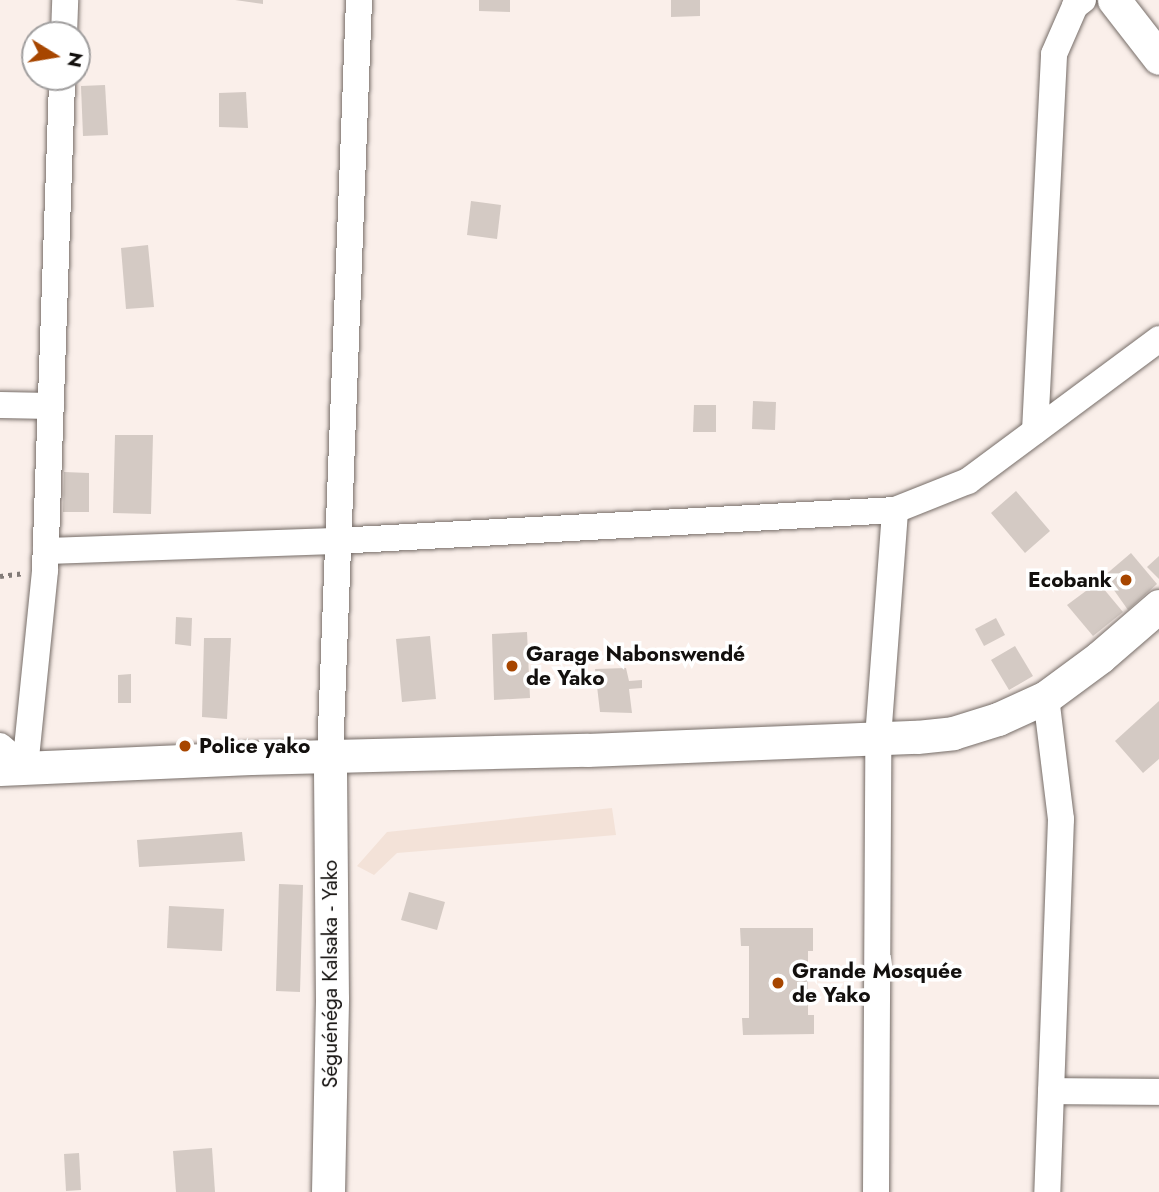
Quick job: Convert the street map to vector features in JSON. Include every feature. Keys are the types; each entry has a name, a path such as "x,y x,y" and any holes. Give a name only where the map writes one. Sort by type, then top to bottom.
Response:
{"main road":[{"path":"1136,18 1159,58"},
{"path":"12,769 878,738 953,733 998,719 1046,697 1100,657 1159,606"},
{"name":"Séguénéga Kalsaka - Yako","path":"328,1192 332,999 330,756"}],"street":[{"path":"64,21 65,0"},
{"path":"330,756 359,0"},
{"path":"1035,431 1054,54 1075,6 1083,0"},
{"path":"12,769 46,551 62,91"},
{"path":"46,551 337,541 895,510 968,481 1159,339"},
{"path":"0,405 51,406"},
{"path":"876,1192 878,738 895,510"},
{"path":"1046,697 1061,819 1047,1192"},
{"path":"0,746 12,769"},
{"path":"1051,1091 1159,1092"}],"shaded area":[{"path":"612,808 616,835 397,853 374,875 357,866 387,832"}],"building":[{"path":"235,0 263,0 263,4"},
{"path":"479,0 510,0 510,12 479,11"},
{"path":"671,0 700,0 700,16 671,17"},
{"path":"105,85 108,135 83,136 81,91 91,91 91,86"},
{"path":"246,92 248,128 219,127 219,93"},
{"path":"471,201 501,205 497,239 467,235"},
{"path":"148,245 154,307 126,309 121,248"},
{"path":"753,401 776,402 775,430 752,429"},
{"path":"694,405 716,405 716,432 693,432"},
{"path":"115,435 153,435 151,514 113,513"},
{"path":"64,472 89,473 89,512 63,512"},
{"path":"1016,491 1050,531 1025,553 991,513"},
{"path":"1131,553 1157,584 1128,610 1104,576"},
{"path":"1159,556 1159,579 1147,567"},
{"path":"1098,582 1123,612 1093,636 1067,605"},
{"path":"176,617 192,618 191,646 175,644"},
{"path":"996,618 1005,635 984,646 975,629"},
{"path":"527,632 530,698 494,700 492,634"},
{"path":"430,636 436,699 402,702 396,639"},
{"path":"204,638 231,638 227,719 202,717"},
{"path":"1015,646 1033,676 1009,690 991,660"},
{"path":"626,668 629,681 642,680 642,688 629,689 632,713 600,712 595,669"},
{"path":"131,674 131,703 118,703 118,675"},
{"path":"1159,701 1159,759 1143,773 1115,741"},
{"path":"242,832 245,861 139,867 137,840"},
{"path":"279,884 303,885 300,992 276,991"},
{"path":"409,892 445,902 437,930 401,920"},
{"path":"169,906 224,909 222,951 167,948"},
{"name":"Grande Mosquée de Yako","path":"740,928 813,928 813,951 808,951 808,1015 814,1015 814,1034 743,1035 742,1018 749,1018 749,946 741,946"},
{"path":"212,1148 215,1192 176,1192 173,1151"},
{"path":"79,1153 81,1190 66,1191 64,1154"}],"place":[{"name":"Ecobank","path":"1126,580"},
{"name":"Garage Nabonswendé de Yako","path":"512,666"},
{"name":"Police yako","path":"185,746"},
{"name":"Grande Mosquée de Yako","path":"778,983"}]}
